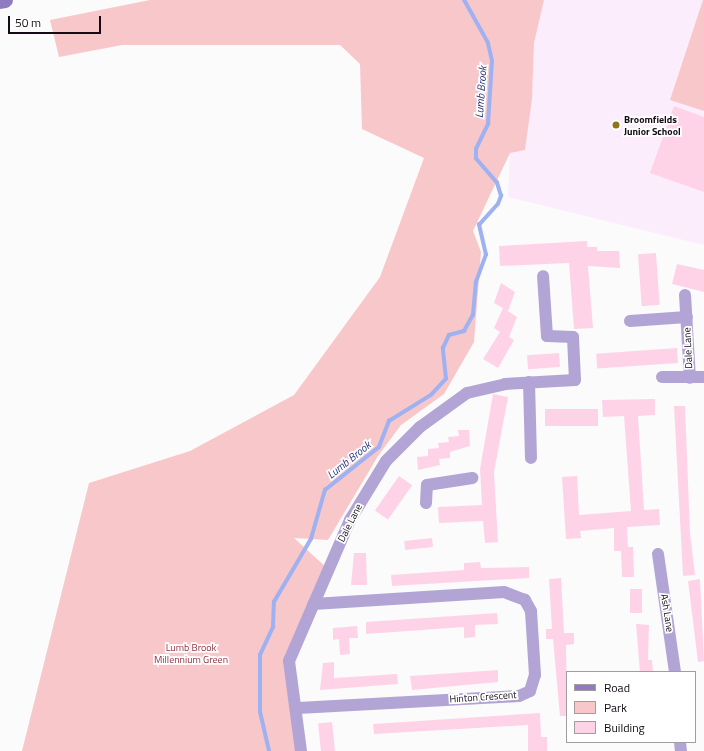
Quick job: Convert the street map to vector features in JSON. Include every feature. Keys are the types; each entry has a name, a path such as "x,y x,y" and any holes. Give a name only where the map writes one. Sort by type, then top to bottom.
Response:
{"street":[{"path":"0,1 5,0"},
{"name":"Dale Lane","path":"301,751 298,708 289,661 350,520 394,451 460,397 488,386 575,380 573,337 547,336 543,276"},
{"name":"Dale Lane","path":"685,295 690,378"},
{"name":"Dale Lane","path":"630,321 687,317"},
{"name":"Dale Lane","path":"662,377 704,377"},
{"path":"529,382 531,458"},
{"path":"426,503 427,485 472,478"},
{"name":"Ash Lane","path":"658,554 675,671"},
{"name":"Hinton Crescent","path":"298,708 519,696 530,691 535,675 531,611 525,600 504,592 313,604"}],"shaded area":[{"name":"Broomfields Junior School","path":"544,0 704,0 704,245 508,197 510,152 525,150 532,99 534,43"}],"green space":[{"name":"Lumb Brook Millennium Green","path":"150,0 544,0 534,43 532,99 525,150 510,153 473,231 481,252 474,342 444,394 401,425 378,456 328,540 294,538 328,569 289,661 296,751 22,751 89,483 190,451 294,395 380,277 424,158 362,129 360,64 340,45 122,45 59,57 50,20"},
{"path":"704,0 704,111 670,100"}],"building":[{"path":"674,106 704,117 704,192 650,173"},
{"path":"587,241 587,247 597,247 597,251 619,251 620,268 588,266 593,328 574,329 569,263 500,266 499,246"},
{"path":"656,253 660,305 642,306 638,254"},
{"path":"677,264 704,270 704,292 672,284"},
{"path":"501,283 515,292 508,311 494,303"},
{"path":"503,308 517,317 509,337 514,340 498,368 483,359 500,332 494,328"},
{"path":"677,348 678,363 597,369 596,354"},
{"path":"559,353 560,367 528,369 527,355"},
{"path":"493,394 508,397 494,472 498,542 485,543 483,521 439,523 438,507 482,505 480,469"},
{"path":"655,399 655,415 638,416 644,510 659,509 660,525 627,527 628,547 633,547 634,577 622,577 621,551 614,551 614,528 580,531 581,538 566,539 562,477 577,476 579,515 631,511 624,416 603,417 602,400"},
{"path":"674,406 685,406 690,533 695,575 683,576"},
{"path":"545,409 598,409 598,426 545,426"},
{"path":"458,430 469,430 470,446 450,452 450,458 439,459 440,465 418,470 417,457 428,456 428,449 439,448 438,443 449,442 448,437 459,436"},
{"path":"399,476 412,485 388,520 375,510"},
{"path":"432,538 433,547 405,550 404,541"},
{"path":"354,553 366,553 367,585 351,585"},
{"path":"480,562 481,568 529,567 529,578 392,586 391,575 464,570 464,563"},
{"path":"561,578 564,633 574,633 574,644 566,645 566,716 560,716 553,639 546,639 546,629 552,629 549,579"},
{"path":"700,579 704,661 698,662 688,581"},
{"path":"630,589 642,589 642,613 630,613"},
{"path":"497,613 498,624 475,625 475,637 464,638 464,627 366,634 366,622"},
{"path":"636,624 649,625 648,660 652,660 653,671 640,671"},
{"path":"357,626 358,638 349,638 350,654 340,655 339,639 333,640 333,628"},
{"path":"334,662 334,678 397,674 398,684 320,690 323,663"},
{"path":"498,670 498,682 412,690 410,676"},
{"path":"540,713 541,737 547,737 547,751 528,751 528,725 374,734 373,724"},
{"path":"332,722 335,751 321,751 318,723"}],"waterway":[{"name":"Lumb Brook","path":"269,751 260,712 260,655 273,627 274,602 311,539 325,490 379,447 389,421 431,395 446,379 443,348 449,335 464,331 473,315 476,282 486,255 479,225 498,204 501,196 497,183 476,159 476,149 488,124 492,61 488,43 464,0"}],"place":[{"name":"Broomfields Junior School","path":"616,125"}]}
